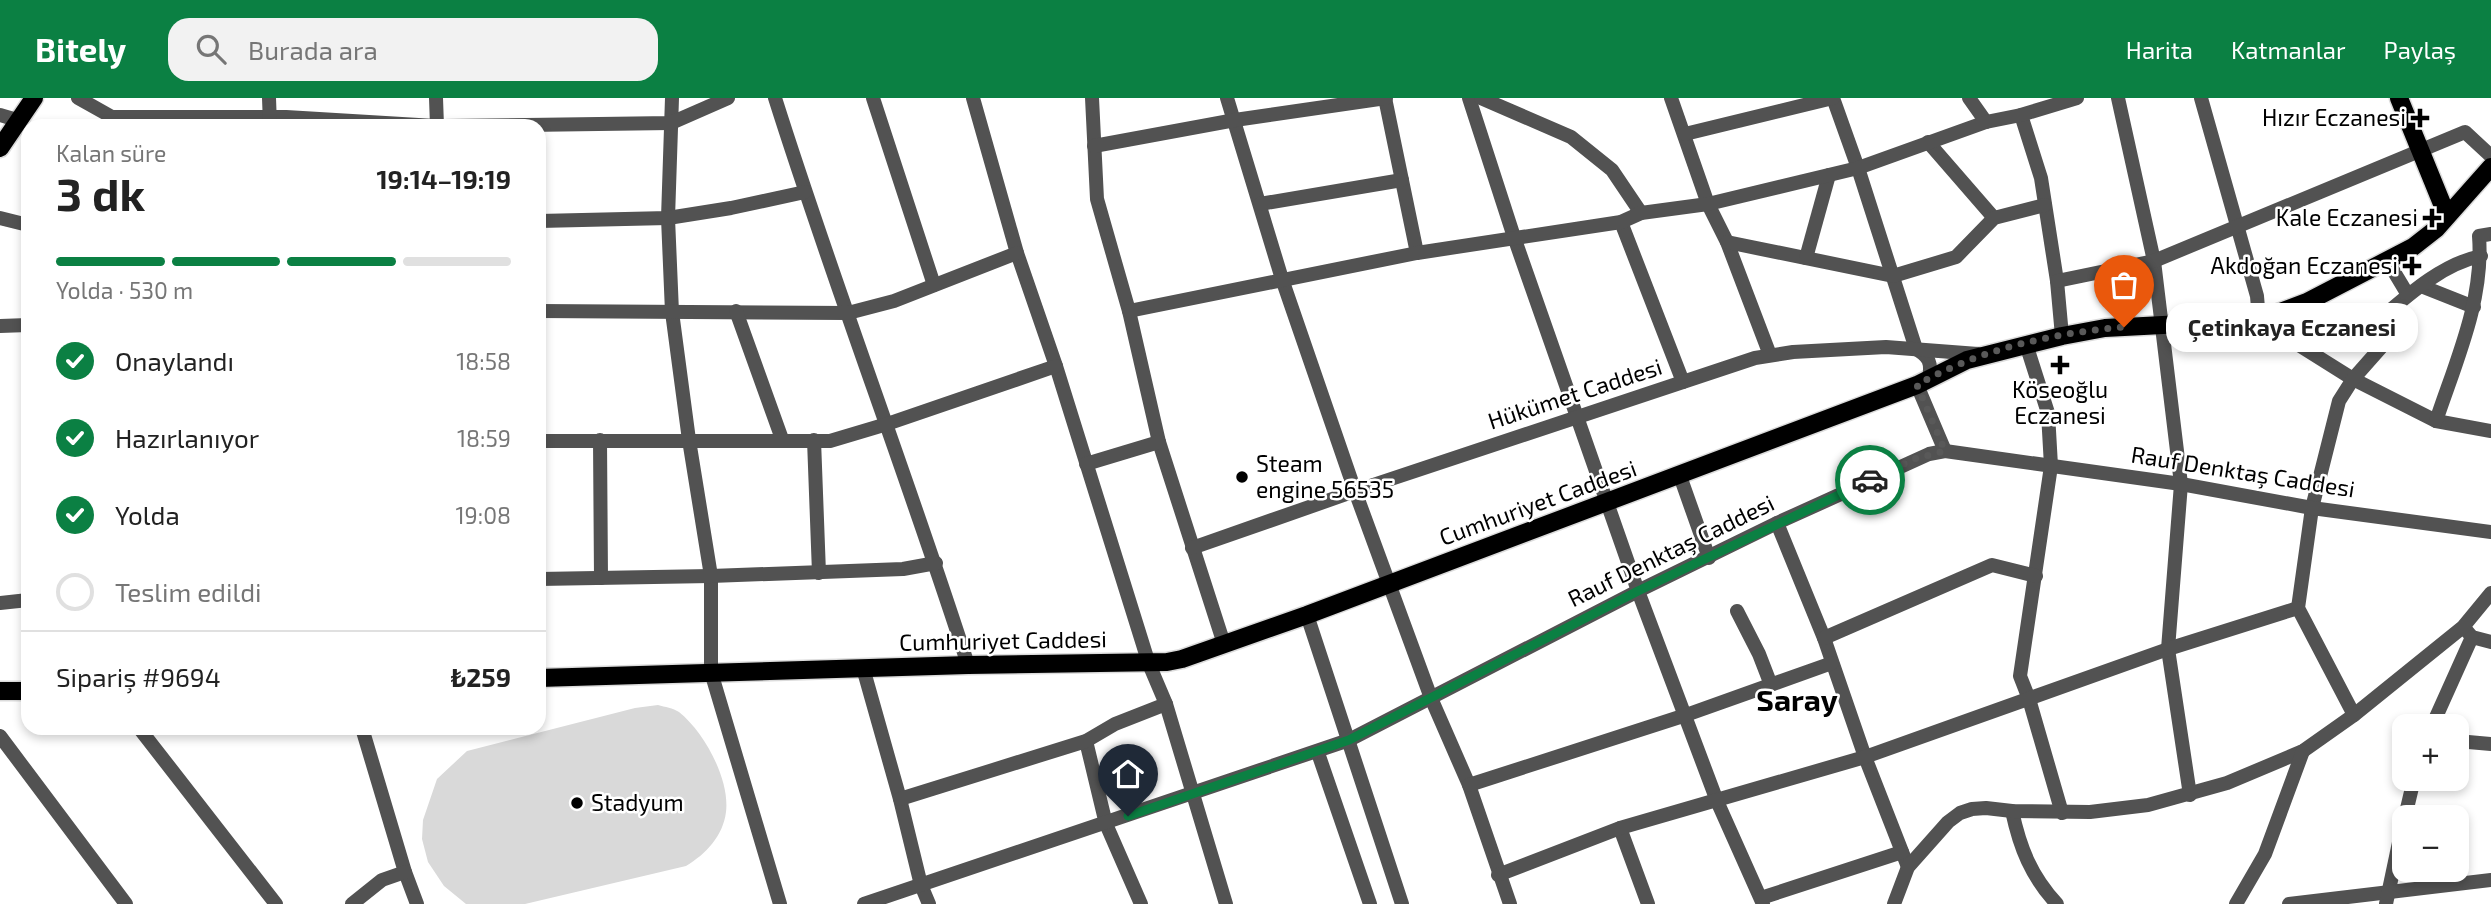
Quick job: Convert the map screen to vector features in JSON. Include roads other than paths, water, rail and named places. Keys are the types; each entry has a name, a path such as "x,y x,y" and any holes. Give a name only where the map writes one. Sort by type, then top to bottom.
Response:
{"main road":[{"path":"0,148 9,118 34,98"},
{"path":"2399,98 2448,216"},
{"name":"Cumhuriyet Caddesi","path":"546,678 968,665 1149,664 1182,659 1680,476 1983,355 2105,328 2259,320 2306,302 2425,239 2491,167"},
{"path":"0,691 21,691"}],"street":[{"path":"78,98 112,117 191,119"},
{"path":"269,98 270,119"},
{"path":"436,98 436,119"},
{"path":"672,98 668,218 672,312 711,576 711,672 780,904"},
{"path":"546,125 671,123 728,98"},
{"path":"775,98 805,192 936,563 968,665"},
{"path":"873,98 934,285"},
{"path":"973,98 1017,253 1056,366 1149,664 1166,704 1226,904"},
{"path":"1092,98 1097,199 1129,311 1160,442 1224,644"},
{"path":"1227,98 1282,279 1355,491 1431,698 1469,785 1510,904"},
{"path":"1094,146 1317,104 1385,98 1417,253"},
{"path":"1469,98 1514,237 1638,591 1717,801 1762,901 1902,852"},
{"path":"1481,98 1571,137 1612,170 1641,213"},
{"path":"1671,98 1708,204 1727,242 1770,355"},
{"path":"1685,134 1833,98 1916,349 1928,358 1931,364 1923,381 1945,451"},
{"path":"1969,98 1986,121"},
{"path":"1129,311 1417,253 1621,222 1641,213 1708,204 1858,168 1986,121 2021,115 2062,100 2077,98"},
{"path":"2118,98 2154,261 2164,324 2181,484 2168,649 2190,795"},
{"path":"2200,98 2257,296 2259,320 2353,379 2437,421 2491,431"},
{"path":"100,110 100,119"},
{"path":"2021,115 2041,178 2057,281 2062,336"},
{"path":"2057,281 2154,261 2465,132 2491,156"},
{"path":"1928,142 1994,218"},
{"path":"1806,258 1829,175"},
{"path":"1260,204 1402,180"},
{"path":"546,221 668,218 805,192"},
{"path":"1727,242 1893,276 1956,257 1994,218 2045,205"},
{"path":"0,218 21,223"},
{"path":"1621,222 1683,382"},
{"path":"2437,421 2474,307 2481,256 2479,236 2491,234"},
{"path":"546,311 848,313 894,300 1017,253"},
{"path":"2354,715 2298,608 2312,508 2339,401 2353,379 2391,336 2379,320 2408,295 2462,260 2481,256"},
{"path":"2387,260 2408,295"},
{"path":"2421,286 2474,307"},
{"path":"736,311 782,439"},
{"path":"0,326 21,325"},
{"path":"2026,344 2048,413 2051,466 2020,676 2062,813"},
{"name":"Hükümet Caddesi","path":"1192,548 1355,491 1770,355 1886,347 1983,355"},
{"path":"546,441 830,441 1056,366"},
{"path":"600,440 601,578"},
{"path":"814,440 819,572"},
{"path":"1086,464 1160,442"},
{"name":"Rauf Denktaş Caddesi","path":"864,904 1349,740 1638,591 1777,523 1914,459 1945,451 2181,484 2312,508 2491,532"},
{"path":"1680,476 1709,558"},
{"path":"1777,523 1825,638 1865,757 1908,867"},
{"path":"546,579 903,569 936,563"},
{"path":"1825,638 1992,565 2036,576"},
{"path":"2436,714 2467,632 2491,593"},
{"path":"0,603 21,601"},
{"path":"1498,875 1620,828 1865,757 2168,649 2298,608"},
{"path":"1737,611 1771,685"},
{"path":"1307,615 1402,904"},
{"path":"2467,632 2491,642"},
{"path":"1894,904 1908,867 1948,822 1960,813 1986,808 2062,813 2119,810 2190,795 2227,783 2303,751 2467,632"},
{"path":"1469,785 1686,715 1832,663"},
{"path":"863,668 921,885 929,904"},
{"path":"900,799 1086,741 1115,724 1166,704"},
{"path":"144,735 276,904"},
{"path":"364,735 417,904"},
{"path":"0,736 126,904"},
{"path":"1086,741 1106,824 1141,904"},
{"path":"2469,742 2491,744"},
{"path":"2236,904 2265,854 2303,751"},
{"path":"1318,752 1370,904"},
{"path":"2012,811 2025,859 2035,878 2057,904"},
{"path":"1620,828 1648,904"},
{"path":"352,904 382,880 405,872"},
{"path":"2388,897 2392,878"},
{"path":"2288,904 2388,897 2491,880"}],"place":[{"name":"Hızır Eczanesi","path":"2420,118"},
{"name":"Kale Eczanesi","path":"2432,218"},
{"name":"Akdoğan Eczanesi","path":"2412,266"},
{"name":"Çetinkaya Eczanesi","path":"2124,327"},
{"name":"Köseoğlu Eczanesi","path":"2060,365"},
{"name":"Steam engine 56535","path":"1242,477"},
{"name":"Stadyum","path":"577,803"}],"district":[{"name":"Saray","path":"1797,701"}]}
